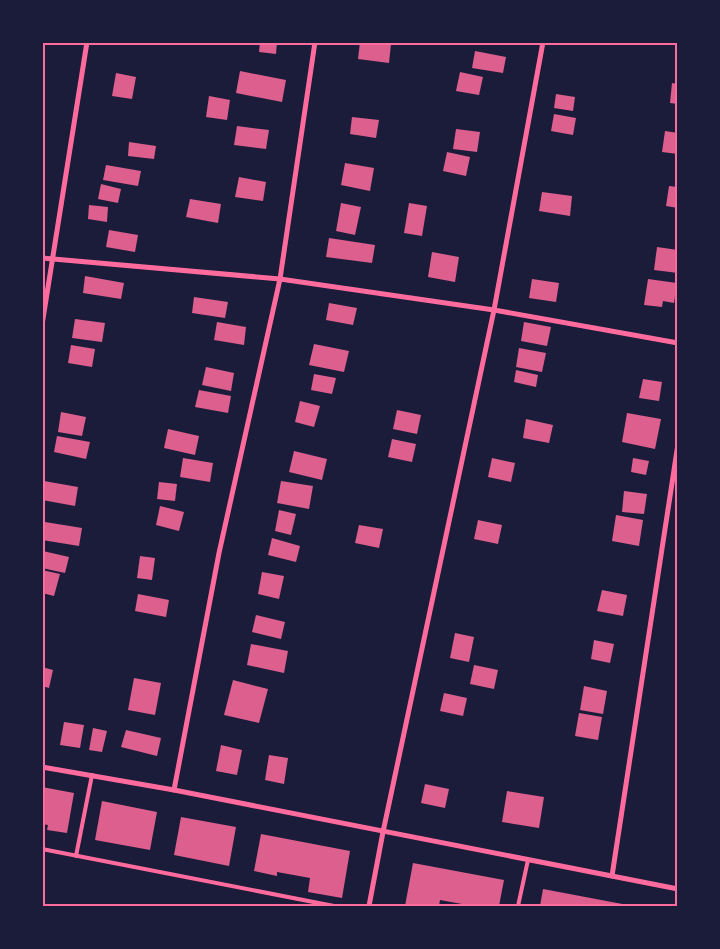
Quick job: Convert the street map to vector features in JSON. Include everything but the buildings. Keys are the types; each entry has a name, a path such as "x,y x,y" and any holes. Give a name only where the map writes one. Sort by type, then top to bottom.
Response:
{"street":[{"path":"42,325 87,42"},
{"path":"174,790 219,553 280,279 315,42"},
{"path":"369,906 494,310 542,42"},
{"path":"42,258 280,279 494,310 678,343"},
{"path":"612,876 678,444"},
{"path":"42,767 174,790 678,889"}],"lane":[{"path":"76,856 92,775"},
{"path":"42,849 334,906"},
{"path":"518,906 528,860"}]}
